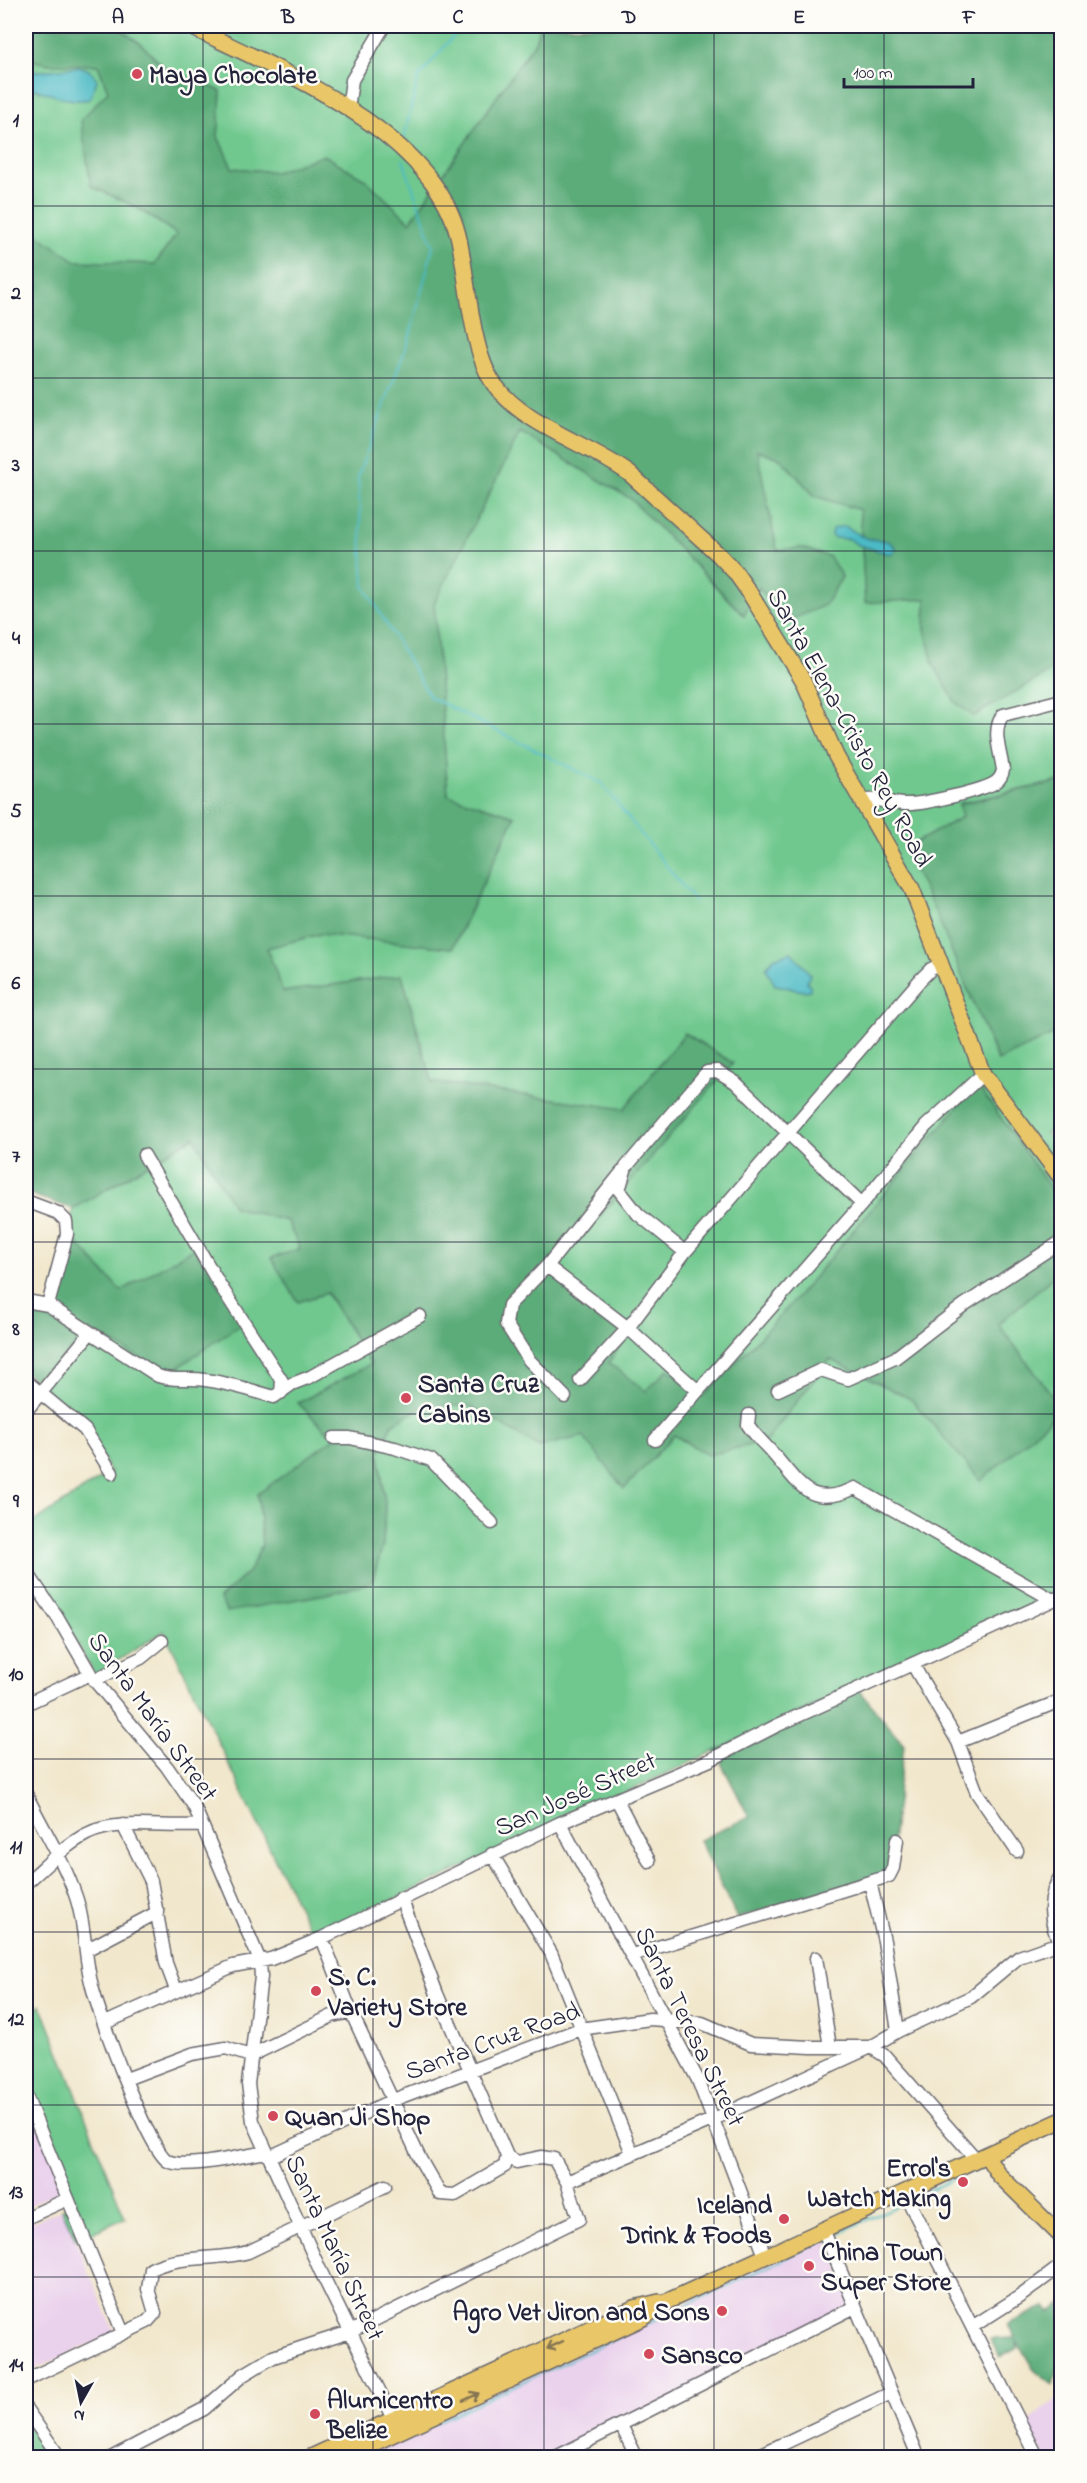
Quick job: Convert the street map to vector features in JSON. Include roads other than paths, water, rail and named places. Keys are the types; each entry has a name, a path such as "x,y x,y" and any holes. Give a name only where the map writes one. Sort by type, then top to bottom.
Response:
{"main road":[{"name":"Santa Elena-Cristo Rey Road","path":"189,26 331,97 413,160 447,204 458,237 474,327 481,354 493,383 510,400 541,422 623,469 735,572 803,680 836,756 912,889 983,1074 1062,1179"},
{"path":"342,2457 397,2425 634,2308 668,2301 1062,2120"},
{"path":"985,2155 1006,2171 1062,2226"},
{"path":"985,2155 999,2175 1062,2237"},
{"path":"309,2457 397,2425"}],"street":[{"path":"348,109 351,80 384,26"},
{"path":"861,801 879,799 901,804 916,804 991,785 1003,771 997,732 999,719 1009,711 1062,700"},
{"path":"580,1380 628,1328 685,1252 921,979 931,969 942,964"},
{"path":"564,1397 529,1360 506,1324 509,1305 547,1266 626,1167 707,1072 717,1071 735,1082 862,1204"},
{"path":"655,1440 862,1204 926,1126 983,1074"},
{"path":"144,1155 218,1282 279,1375 282,1381 281,1393"},
{"path":"626,1167 619,1190 638,1214 685,1252"},
{"path":"26,1201 58,1213 66,1221 67,1234 48,1305"},
{"path":"778,1390 821,1370 848,1379 895,1358 964,1305 1062,1241"},
{"path":"547,1266 628,1328 697,1390"},
{"path":"26,1301 48,1305 146,1369 166,1379 204,1379 274,1397 292,1384 310,1377 420,1316"},
{"path":"26,1411 90,1333"},
{"path":"26,1381 40,1395 85,1430 112,1473"},
{"path":"749,1415 748,1425 759,1441 807,1491 820,1496 837,1496 855,1488 1057,1598"},
{"path":"334,1438 350,1438 395,1448 431,1460 492,1522"},
{"name":"Santa María Street","path":"26,1570 62,1624 92,1677 167,1767 194,1806 260,1961 261,1977 248,2084 251,2112 301,2228 397,2425"},
{"name":"San José Street","path":"105,2024 233,1966 271,1959 321,1938 492,1854 710,1760 766,1730 1057,1598"},
{"path":"26,1704 141,1658 162,1641"},
{"path":"913,1665 958,1742 977,1793 1017,1851"},
{"path":"958,1742 1058,1704"},
{"name":"Santa Cruz Road","path":"26,1794 76,1897 83,1925 91,1984 126,2079 157,2150 168,2162 188,2165 268,2155 393,2100 580,2029 650,2019 702,2023 751,2044 871,2047"},
{"path":"617,1800 650,1861"},
{"name":"Santa Teresa Street","path":"560,1823 633,1954 665,2020 698,2080 765,2256"},
{"path":"26,1883 88,1833 123,1825 172,1827 202,1825"},
{"path":"123,1825 151,1881 166,1963 176,1990"},
{"path":"633,1954 889,1876 893,1868 897,1840"},
{"path":"492,1854 551,1953 632,2153"},
{"path":"567,2182 714,2119 871,2047 898,2031 971,1997 1019,1957 1060,1946 1050,1913 1050,1900 1054,1885 1062,1874"},
{"path":"870,1882 884,1941 898,2031"},
{"path":"401,1898 469,2071 509,2161"},
{"path":"86,1950 158,1912"},
{"path":"111,2457 204,2409 243,2375 273,2357 350,2332 579,2219 567,2182 554,2159 541,2157 509,2161 455,2194 440,2194 420,2159 351,2012 321,1938"},
{"path":"816,1958 830,2047"},
{"path":"126,2079 192,2054 226,2048 250,2056 332,2016 351,2012"},
{"path":"871,2047 885,2056 973,2153 985,2155"},
{"path":"26,2096 123,2333"},
{"path":"26,2380 147,2322 155,2313 148,2289 151,2269 164,2262 233,2256 301,2228 385,2186"},
{"path":"904,2192 1038,2457"},
{"path":"26,2218 68,2199"},
{"path":"823,2229 919,2457"},
{"path":"972,2327 1015,2300 1062,2265"},
{"path":"554,2457 855,2307"},
{"path":"753,2457 891,2393"},
{"path":"26,2409 60,2457"},
{"path":"621,2425 637,2457"}],"water":[{"path":"79,67 90,70 97,80 90,99 67,99 30,88 27,78 32,72"},
{"path":"844,526 866,538 887,541 896,550 890,554 858,545 849,539 834,538 831,535 832,529"},
{"path":"791,952 810,974 807,982 810,990 801,991 775,985 766,968 774,958"}],"waterway":[{"path":"403,143 418,78 462,26"},
{"path":"403,160 433,246 409,339 358,476 364,586 430,697 601,783 695,902"},
{"path":"915,2197 986,2164"},
{"path":"832,2236 901,2204"},
{"path":"645,2325 824,2240"},
{"path":"422,2429 621,2336"}],"place":[{"name":"Maya Chocolate","path":"137,74"},
{"name":"Santa Cruz Cabins","path":"406,1398"},
{"name":"S. C. Variety Store","path":"316,1991"},
{"name":"Quan Ji Shop","path":"273,2116"},
{"name":"Errol's Watch Making","path":"963,2182"},
{"name":"Iceland Drink & Foods","path":"784,2219"},
{"name":"China Town Super Store","path":"809,2266"},
{"name":"Agro Vet Jiron and Sons","path":"722,2311"},
{"name":"Sansco","path":"649,2354"},
{"name":"Alumicentro Belize","path":"315,2414"}]}
